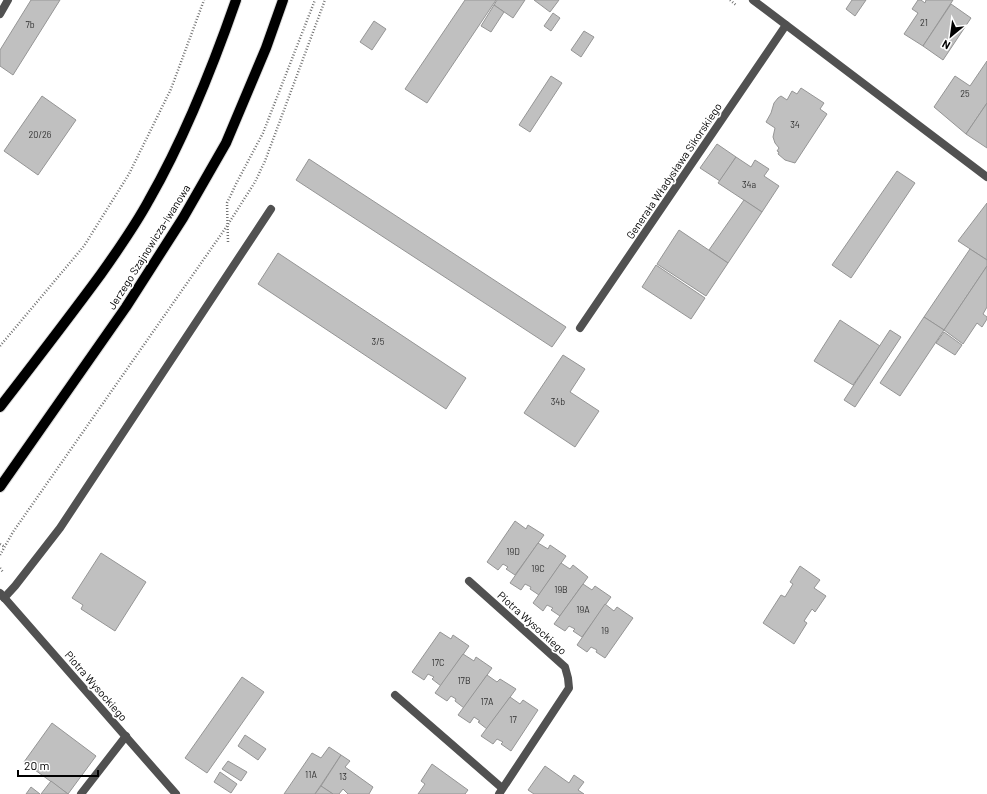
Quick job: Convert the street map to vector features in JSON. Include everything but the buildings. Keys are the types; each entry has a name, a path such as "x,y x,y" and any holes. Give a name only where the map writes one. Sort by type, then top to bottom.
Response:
{"main road":[{"path":"0,407 87,293 118,250 149,202 188,126 236,0"},
{"name":"Jerzego Szajnowicza-Iwanowa","path":"0,487 126,307 183,218 226,143 266,48 283,0"}],"street":[{"path":"0,14 8,0"},
{"path":"753,0 987,177"},
{"name":"Generała Władysława Sikorskiego","path":"580,328 786,25"},
{"path":"2,596 15,586 60,528 270,210"},
{"name":"Piotra Wysockiego","path":"395,695 500,791 569,688 568,678 565,668 469,581"},
{"name":"Piotra Wysockiego","path":"2,596 176,794"},
{"path":"81,794 126,736"}],"path":[{"path":"0,346 84,246 130,174 171,89 204,0"},
{"path":"228,247 227,203 263,133 315,0"},
{"path":"0,555 13,532 227,226 255,182 265,161 325,0"},
{"path":"0,544 4,547"},
{"path":"0,575 7,567"}]}
